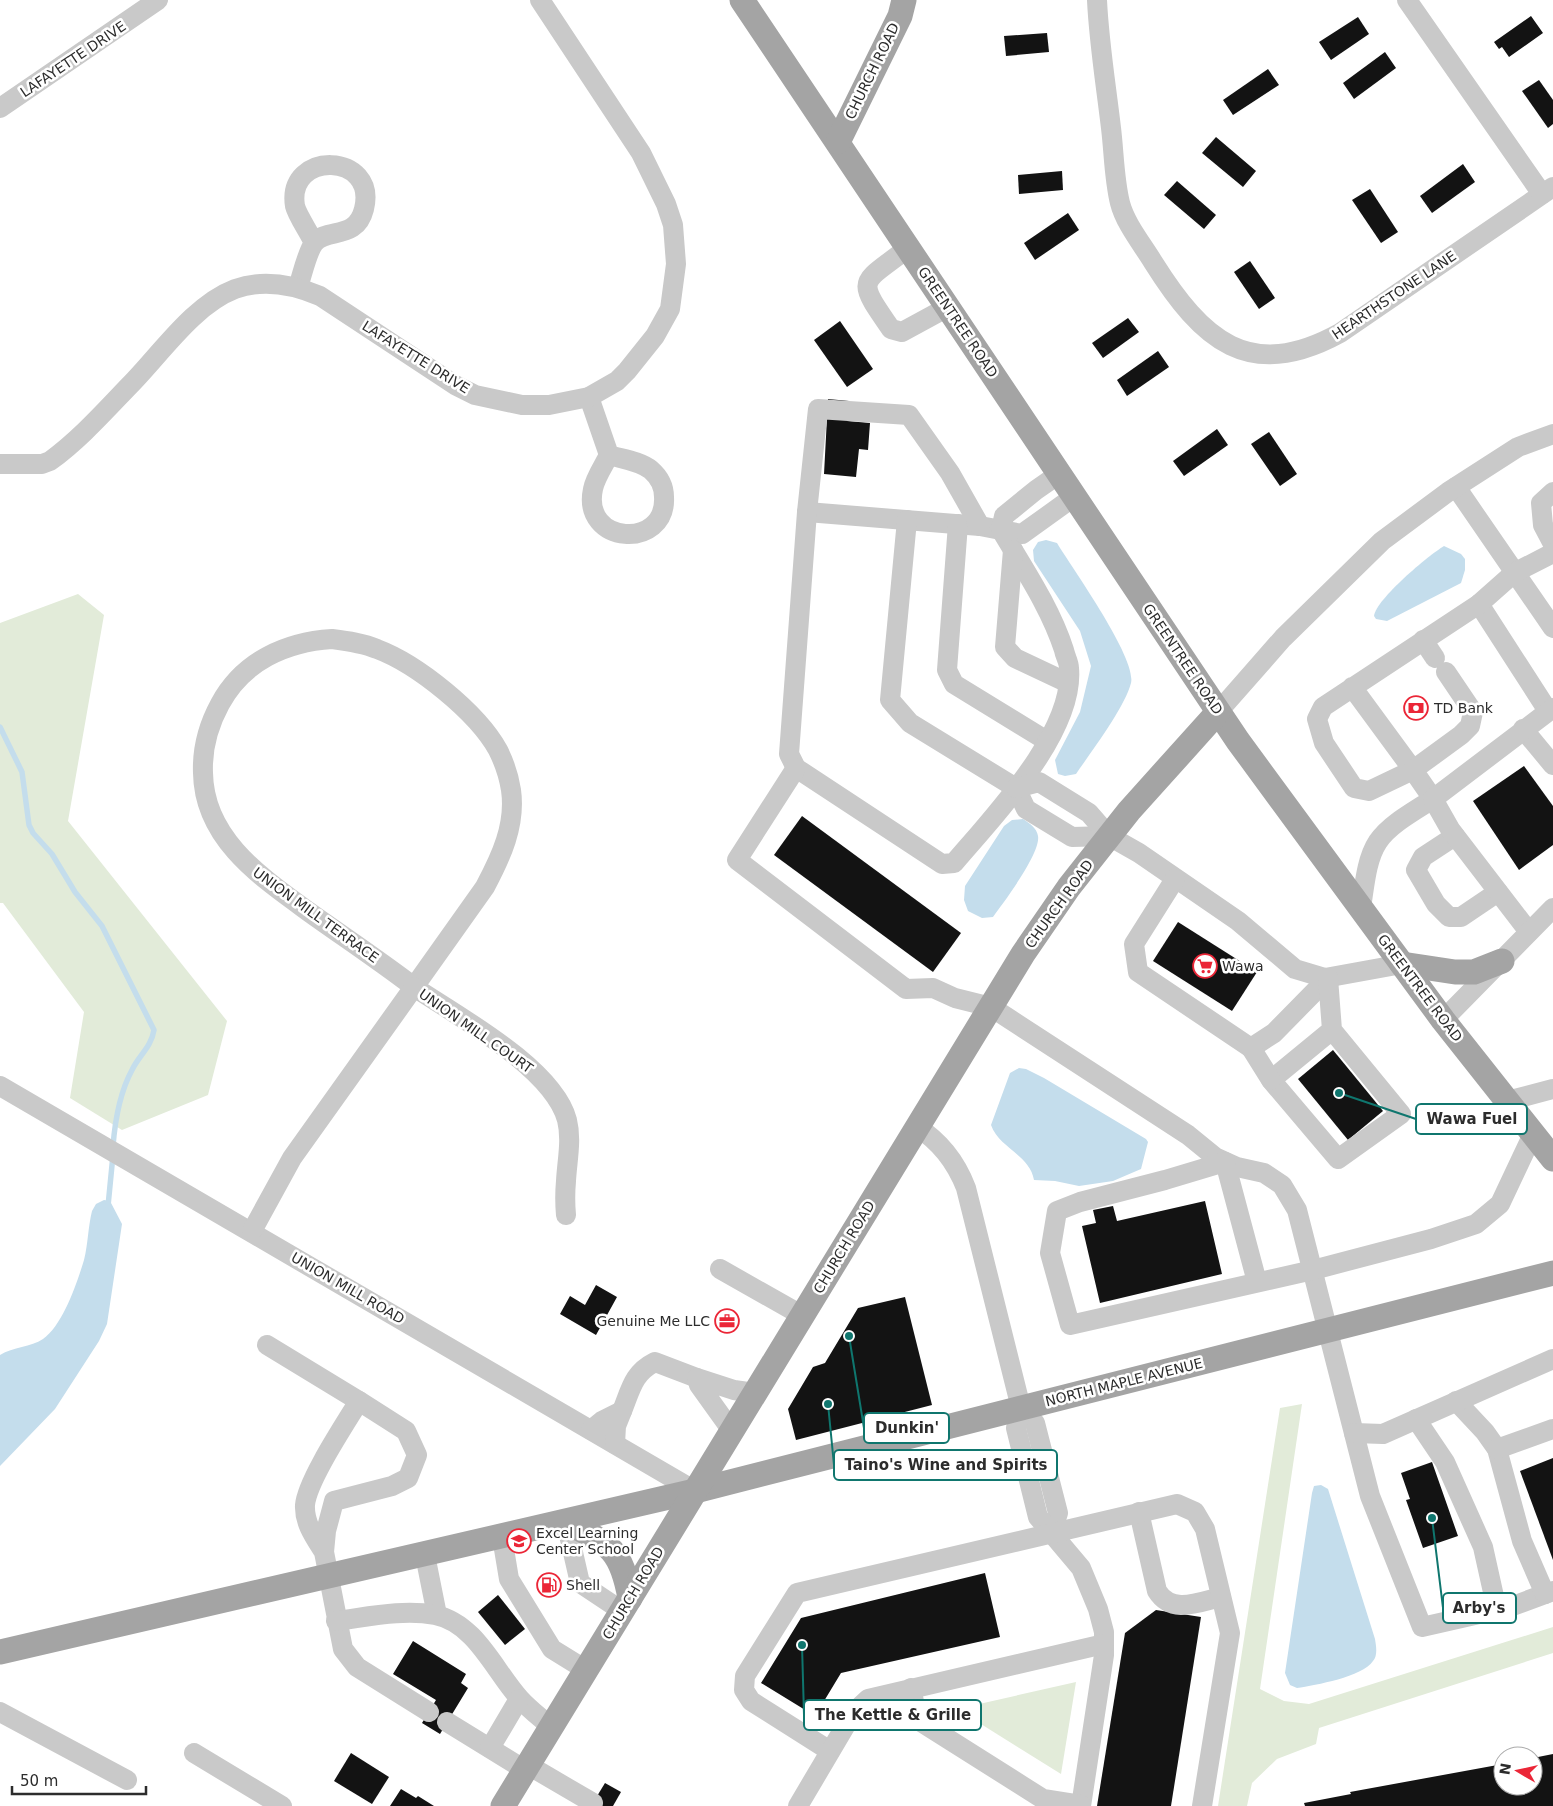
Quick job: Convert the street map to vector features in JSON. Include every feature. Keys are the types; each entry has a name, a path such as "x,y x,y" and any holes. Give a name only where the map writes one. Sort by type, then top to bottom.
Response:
{"main road":[{"name":"GREENTREE ROAD","path":"742,0 1218,712 1443,1020 1507,1101 1546,1145"},
{"name":"CHURCH ROAD","path":"838,142 900,16 904,0"},
{"name":"CHURCH ROAD","path":"503,1806 917,1127 991,1007 1064,895 1109,836 1218,712"},
{"path":"1402,964 1456,972 1474,972 1502,961"},
{"name":"NORTH MAPLE AVENUE","path":"0,1652 502,1538 1553,1274"},
{"path":"566,1522 606,1544 620,1559 626,1574 626,1604"}],"street":[{"name":"LAFAYETTE DRIVE","path":"0,464 42,464 59,455 97,421 110,404 189,322 215,300 235,289 253,285 298,287 320,296 450,382 475,395 509,403 538,406 589,397 617,381 666,320 670,309 676,264 673,225 641,153 540,0"},
{"name":"HEARTHSTONE LANE","path":"1097,0 1120,204 1158,271 1210,335 1242,351 1286,354 1322,343 1340,333 1547,190 1407,0"},
{"name":"LAFAYETTE DRIVE","path":"0,108 148,3"},
{"path":"298,287 314,243"},
{"path":"908,248 869,277 866,288 872,302 891,330 902,332 948,307"},
{"path":"589,397 608,455"},
{"path":"980,526 950,473 909,415 818,409 807,512 789,754 796,768 942,864 954,863 1016,788 1039,757 1067,702 1069,668 1056,625 1001,530 1004,516 1036,490 1060,474"},
{"path":"1218,712 1283,638 1382,541 1456,487 1518,447 1553,434"},
{"path":"1456,487 1553,628"},
{"path":"1553,492 1541,503 1543,525 1553,544"},
{"path":"807,512 980,526 1022,534 1075,496"},
{"path":"907,520 890,700 910,723 1016,788 1026,810 1072,837 1109,836"},
{"path":"958,524 947,670 954,684 1047,741"},
{"path":"1013,550 1005,647 1015,658 1068,683"},
{"path":"1423,640 1474,712 1470,726 1413,770 1369,791 1354,788 1324,743 1317,719 1322,707 1423,640 1479,604 1514,573 1553,553"},
{"path":"1362,909 1367,864 1372,849 1382,834 1402,818 1433,799 1551,709 1479,604"},
{"name":"UNION MILL TERRACE","path":"252,1231 292,1158 414,987 485,887 503,850 512,811 511,790 498,750 471,717 399,659 355,642 332,639 286,646 266,656 233,684 210,722 204,743 202,765 203,786 208,807 228,844 260,875 414,987"},
{"path":"1352,687 1413,770 1455,836 1528,932"},
{"path":"1523,729 1553,766"},
{"path":"796,768 737,860 906,989 933,988 955,998 991,1007 1188,1135 1215,1157 1225,1162 1264,1173 1282,1185 1297,1210 1370,1496 1422,1627 1497,1610 1549,1592 1522,1542 1497,1449 1485,1432 1456,1401"},
{"path":"1016,788 1039,782 1089,813 1109,836 1139,853 1238,921 1295,969 1328,978 1402,964"},
{"path":"1455,836 1423,857 1416,870 1436,904 1449,917 1461,917 1498,892"},
{"path":"1175,879 1134,944 1138,972 1251,1048 1272,1080 1338,1159 1401,1114 1332,1030 1328,978"},
{"path":"1443,1020 1553,908"},
{"path":"1251,1048 1274,1032 1328,978"},
{"name":"UNION MILL COURT","path":"414,987 514,1054 546,1083 560,1101 567,1121 569,1142 566,1215"},
{"path":"1272,1080 1332,1030"},
{"name":"UNION MILL ROAD","path":"0,1086 252,1231 695,1491"},
{"path":"1507,1101 1553,1090"},
{"path":"911,1688 918,1720 1043,1799 1081,1806 1104,1655 1104,1632 1098,1610 1081,1568 1038,1517 1016,1428 1021,1408 966,1188 950,1156 938,1143 917,1127"},
{"path":"1225,1162 1080,1202 1057,1211 1050,1253 1070,1325 1313,1270 1431,1239 1476,1224 1500,1204 1546,1145"},
{"path":"1225,1162 1257,1282"},
{"path":"720,1269 802,1316"},
{"path":"267,1345 406,1432 417,1455 408,1478 392,1486 334,1501 326,1531 324,1552 343,1650 357,1667 429,1712"},
{"path":"1354,1433 1383,1434 1553,1359"},
{"path":"615,1444 616,1426 636,1376 643,1368 655,1362 734,1390 755,1393"},
{"path":"697,1378 699,1385 732,1431"},
{"path":"324,1552 310,1529 305,1506 315,1477 359,1401"},
{"path":"591,1430 602,1421 622,1411"},
{"path":"1416,1419 1445,1462 1483,1547 1497,1610"},
{"path":"1497,1449 1553,1429"},
{"path":"830,1751 751,1702 744,1690 745,1676 797,1592 1177,1504 1195,1512 1205,1528 1230,1633 1202,1806"},
{"path":"1139,1512 1157,1591 1161,1598 1167,1602 1182,1606 1221,1597"},
{"path":"566,1522 580,1583 626,1604"},
{"path":"502,1538 509,1578 552,1649 586,1670"},
{"path":"425,1555 437,1615"},
{"path":"336,1621 386,1614 414,1613 437,1615 455,1623 474,1640 520,1699 551,1728"},
{"path":"798,1806 853,1712 861,1704 875,1696 1104,1644"},
{"path":"490,1748 520,1699"},
{"path":"0,1712 127,1780"},
{"path":"450,1724 490,1748 593,1803"},
{"path":"194,1753 282,1806"}],"green space":[{"path":"78,594 104,615 68,821 227,1021 208,1095 122,1130 70,1098 84,1012 3,903 0,903 0,623"},
{"path":"1302,1404 1260,1689 1284,1701 1309,1704 1553,1627 1553,1653 1319,1728 1316,1744 1277,1759 1252,1783 1247,1806 1218,1806 1280,1408"},
{"path":"1076,1682 1061,1774 957,1709"}],"water":[{"path":"1046,540 1057,543 1102,613 1124,654 1130,671 1131,683 1128,693 1115,717 1076,774 1065,776 1058,774 1055,760 1080,712 1091,666 1080,631 1034,561 1033,550 1038,542"},
{"path":"1444,546 1461,554 1465,559 1465,570 1461,583 1387,621 1376,619 1374,616 1377,608 1393,589 1427,558"},
{"path":"1023,819 1034,828 1038,836 1034,854 1021,877 993,917 982,918 968,911 964,900 965,886 1004,826 1012,820"},
{"path":"1019,1068 1026,1069 1044,1078 1146,1139 1148,1142 1141,1169 1113,1181 1079,1186 1055,1181 1034,1180 1027,1164 1001,1140 991,1125 1010,1073"},
{"path":"104,1200 110,1201 122,1224 107,1324 99,1341 55,1409 0,1466 0,1355 38,1342 50,1333 57,1324 68,1303 84,1260 92,1211 96,1204"},
{"path":"1321,1485 1328,1489 1375,1639 1376,1653 1375,1659 1359,1672 1315,1685 1297,1688 1290,1685 1285,1673 1312,1493 1314,1486"}],"building":[{"path":"1531,16 1543,33 1509,57 1502,47 1499,49 1494,42"},
{"path":"1358,17 1369,34 1331,60 1319,42"},
{"path":"1047,33 1049,52 1006,56 1004,36"},
{"path":"1385,52 1396,68 1354,99 1343,83"},
{"path":"1268,69 1279,85 1233,115 1223,100"},
{"path":"1539,80 1553,100 1553,124 1548,128 1522,91"},
{"path":"1216,137 1256,171 1243,187 1202,153"},
{"path":"1463,164 1475,182 1432,213 1420,196"},
{"path":"1062,171 1063,190 1019,194 1018,175"},
{"path":"1177,181 1216,215 1204,229 1164,195"},
{"path":"1370,189 1398,232 1381,243 1352,200"},
{"path":"1068,213 1079,230 1035,260 1024,243"},
{"path":"1250,261 1275,298 1259,309 1234,272"},
{"path":"1128,318 1139,332 1103,358 1092,343"},
{"path":"840,321 873,369 847,387 814,340"},
{"path":"1158,351 1169,367 1127,396 1117,380"},
{"path":"828,399 849,401 847,421 870,423 868,450 859,449 856,477 824,474"},
{"path":"1217,429 1228,445 1184,476 1173,461"},
{"path":"1269,432 1297,474 1280,486 1251,444"},
{"path":"1524,766 1553,806 1553,845 1519,870 1473,801"},
{"path":"802,816 961,933 933,972 774,855"},
{"name":"Wawa","path":"1178,922 1257,972 1232,1011 1153,961"},
{"path":"1333,1050 1383,1111 1348,1140 1298,1079"},
{"path":"1205,1201 1222,1274 1100,1303 1082,1226 1096,1223 1093,1210 1113,1206 1117,1221"},
{"path":"596,1285 617,1297 596,1335 560,1314 570,1296 585,1305"},
{"path":"905,1297 932,1405 796,1440 788,1409 813,1367 825,1363 858,1308"},
{"path":"1553,1458 1553,1560 1520,1471"},
{"path":"1432,1462 1458,1536 1423,1548 1406,1500 1410,1499 1401,1473"},
{"path":"985,1573 1000,1637 841,1673 815,1716 761,1683 801,1618"},
{"path":"498,1595 525,1629 505,1645 478,1612"},
{"path":"1156,1610 1201,1617 1171,1806 1097,1806 1125,1633"},
{"path":"413,1641 466,1674 461,1683 468,1688 440,1734 422,1723 436,1700 393,1674"},
{"path":"351,1753 389,1777 372,1804 334,1781"},
{"path":"1553,1754 1553,1806 1305,1806 1304,1803 1351,1794 1350,1792 1493,1766 1493,1796 1543,1796 1543,1756"},
{"path":"605,1783 621,1792 613,1806 591,1806"},
{"path":"401,1789 416,1798 418,1796 434,1806 390,1806"}],"waterway":[{"path":"0,727 22,772 29,825 33,833 52,854 75,892 102,926 154,1030 148,1047 135,1065 124,1088 113,1146"},
{"path":"108,1206 113,1155"}],"place":[{"name":"TD Bank","path":"1416,708"},
{"name":"Wawa","path":"1205,966"},
{"name":"Wawa Fuel","path":"1339,1093"},
{"name":"Genuine Me LLC","path":"727,1321"},
{"name":"Dunkin'","path":"849,1336"},
{"name":"Taino's Wine and Spirits","path":"828,1404"},
{"name":"Arby's","path":"1432,1518"},
{"name":"Excel Learning Center School","path":"519,1541"},
{"name":"Shell","path":"549,1585"},
{"name":"The Kettle & Grille","path":"802,1645"}]}
